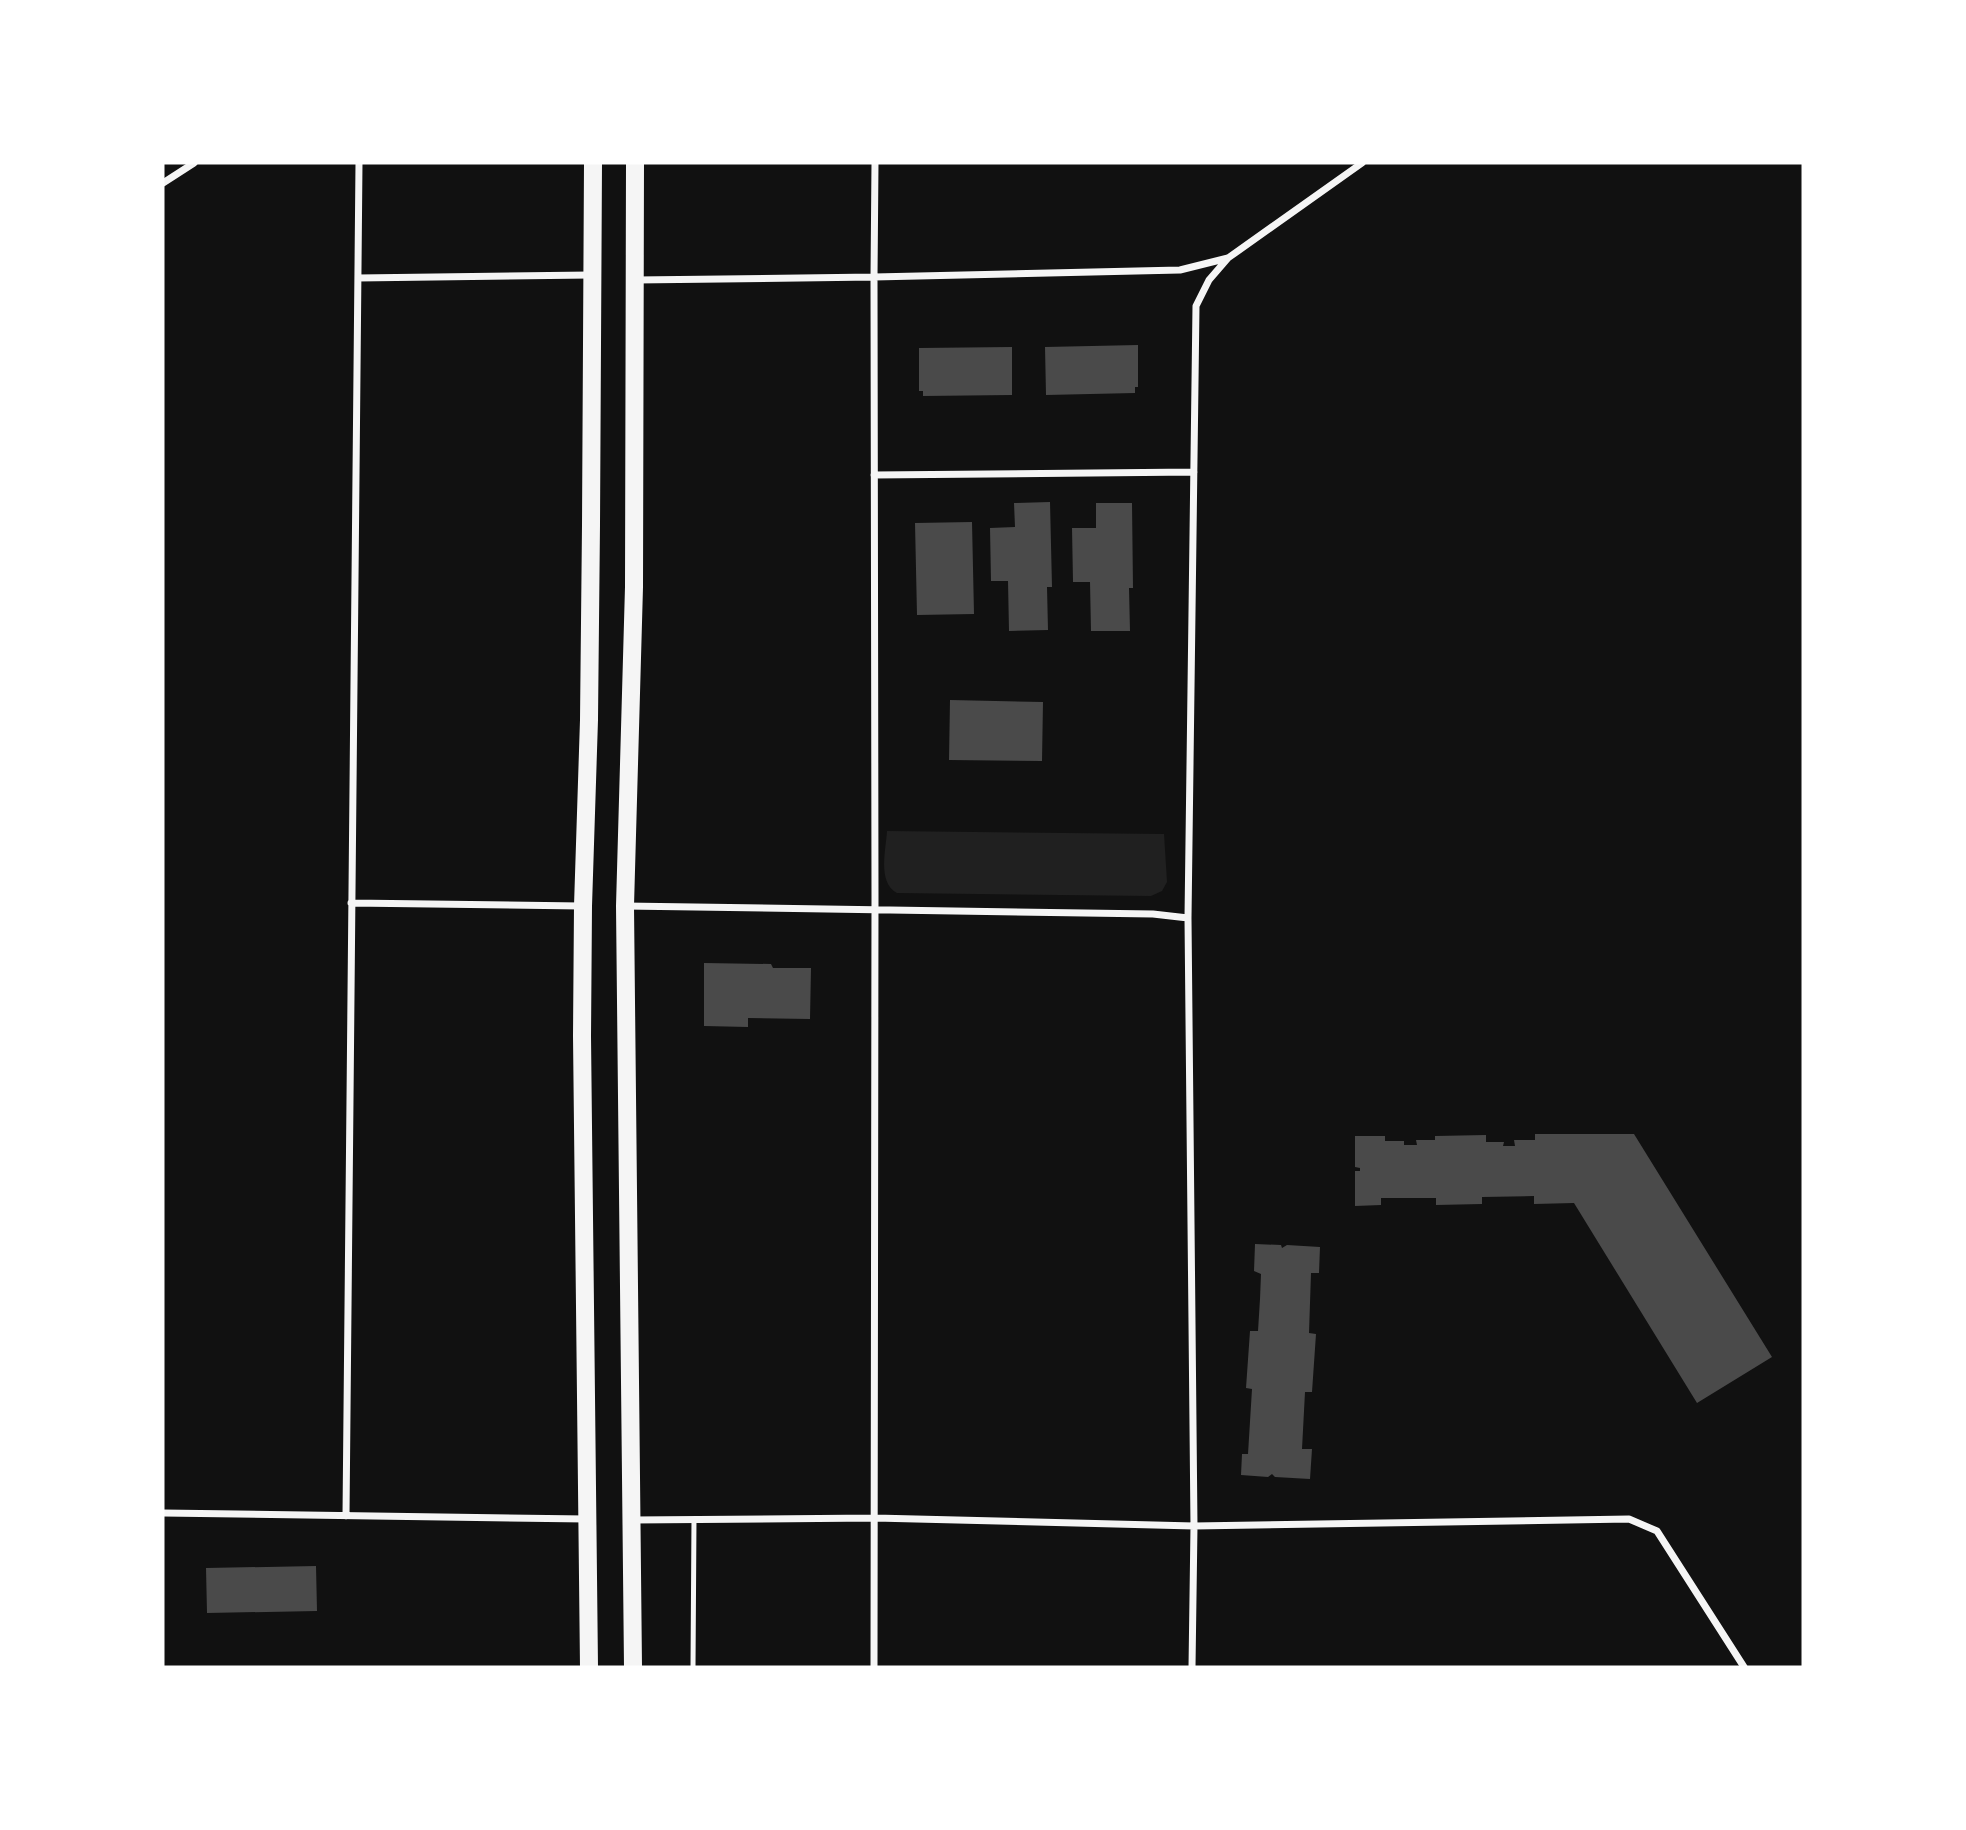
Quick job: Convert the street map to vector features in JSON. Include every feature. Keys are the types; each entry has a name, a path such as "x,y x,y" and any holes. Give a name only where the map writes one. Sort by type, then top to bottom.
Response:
{"main road":[{"path":"589,1667 582,1050 589,720 593,163"},
{"path":"633,1667 625,906 634,587 635,163"}],"street":[{"path":"163,183 194,163"},
{"path":"346,1516 359,163"},
{"path":"874,1667 875,163"},
{"path":"1192,1667 1194,1526 1188,918 1196,306 1209,280 1228,258 1362,163"},
{"path":"636,280 1180,270 1228,258"},
{"path":"358,278 591,275"},
{"path":"874,475 1194,472"},
{"path":"351,903 583,906"},
{"path":"625,906 1153,914 1188,918"},
{"path":"163,1513 587,1519"},
{"path":"632,1520 875,1518 1194,1526 1629,1519 1657,1531 1744,1667"}],"lane":[{"path":"692,1667 694,1519"}],"shaded area":[{"path":"887,831 1164,834 1167,882 1162,891 1151,896 897,893 891,888 885,874"}],"building":[{"path":"1138,345 1138,387 1135,387 1135,393 1046,395 1045,347"},
{"path":"1012,347 1012,395 923,396 923,391 919,391 919,348"},
{"path":"1050,502 1052,587 1047,587 1048,630 1009,631 1008,581 991,581 990,528 1015,527 1014,503"},
{"path":"1096,503 1132,503 1133,588 1129,588 1130,631 1091,631 1090,582 1073,582 1072,528 1096,528"},
{"path":"972,522 974,614 917,615 915,523"},
{"path":"950,700 1043,702 1042,761 949,760"},
{"path":"704,963 771,964 773,968 811,968 810,1019 748,1018 748,1027 704,1026"},
{"path":"1535,1134 1634,1134 1772,1357 1697,1403 1574,1203 1534,1204 1534,1196 1482,1197 1482,1204 1436,1205 1436,1198 1381,1198 1381,1205 1355,1206 1355,1171 1360,1171 1360,1168 1355,1167 1355,1136 1385,1136 1385,1141 1404,1141 1404,1145 1417,1145 1416,1140 1435,1140 1435,1136 1486,1135 1486,1142 1504,1142 1503,1146 1515,1146 1514,1140 1535,1140"},
{"path":"1255,1244 1281,1245 1282,1248 1287,1245 1320,1247 1319,1273 1311,1273 1309,1333 1316,1334 1312,1392 1305,1392 1302,1449 1312,1449 1310,1479 1275,1477 1272,1474 1268,1477 1241,1475 1242,1454 1248,1454 1252,1389 1246,1388 1250,1331 1258,1331 1260,1299 1261,1274 1254,1271"},
{"path":"316,1566 317,1611 207,1613 206,1568"}]}
